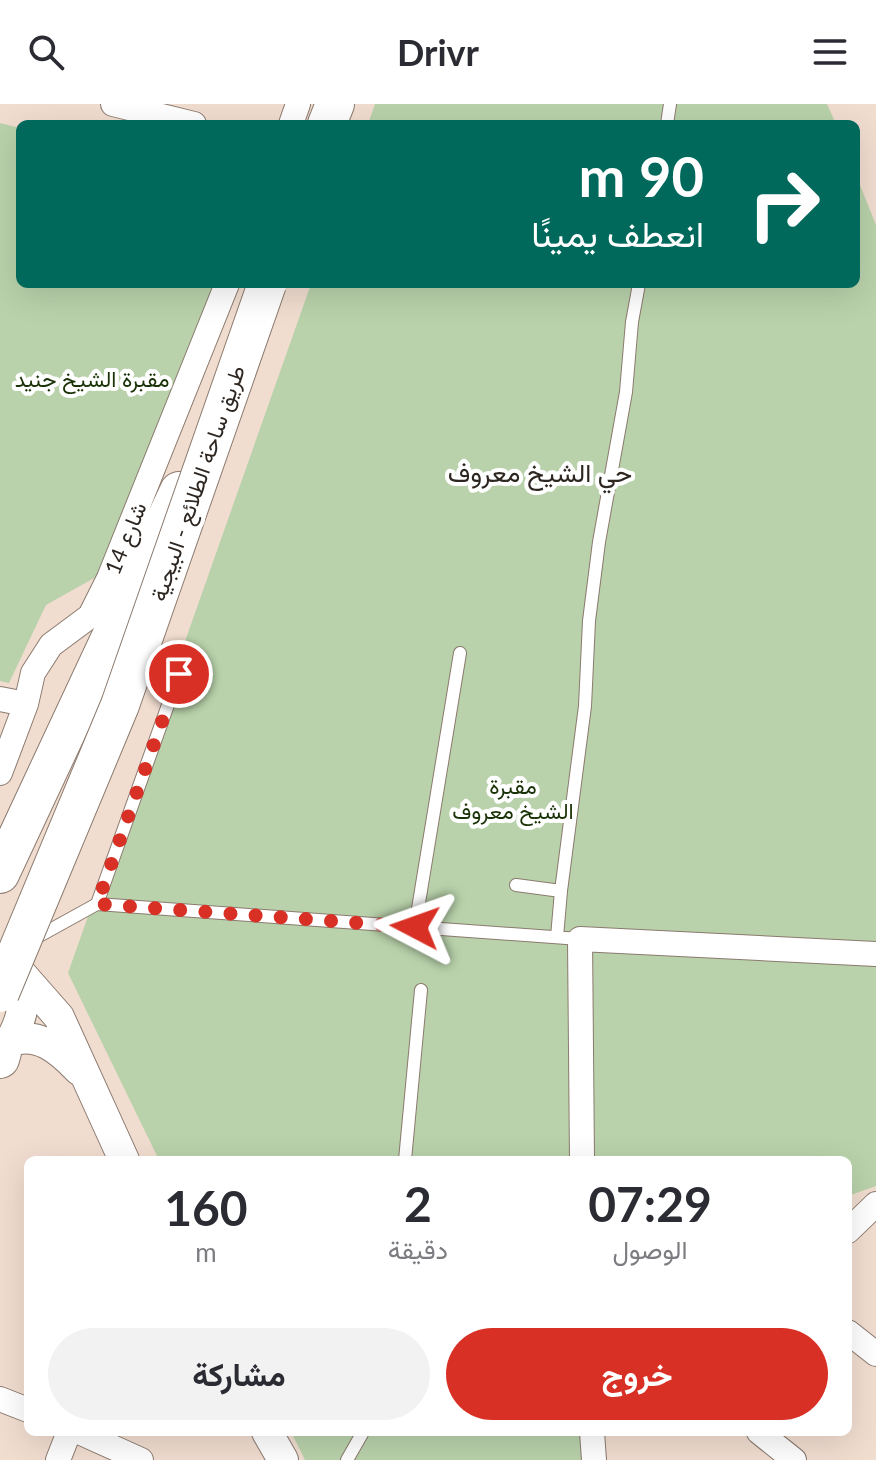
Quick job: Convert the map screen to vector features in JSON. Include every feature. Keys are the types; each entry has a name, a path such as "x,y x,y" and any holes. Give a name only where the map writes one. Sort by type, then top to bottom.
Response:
{"main road":[{"name":"طريق ساحة الطلائع - البيجية","path":"0,874 170,512 263,288"},
{"name":"طريق ساحة الطلائع - البيجية","path":"6,965 120,705 264,288"}],"street":[{"path":"113,104 178,120"},
{"name":"شارع 14","path":"0,773 26,704 33,673 51,645 90,616 109,578 225,288"},
{"path":"0,699 26,704"},
{"path":"582,1156 569,938 876,954"},
{"path":"3,1052 22,1006 20,977 6,965"},
{"path":"6,965 59,1017 83,1076 122,1156"},
{"path":"3,1052 20,1038 36,1038 52,1046 83,1076"},
{"path":"852,1227 876,1204"},
{"path":"852,1335 876,1354"},
{"path":"0,1399 24,1408"},
{"path":"58,1460 67,1436"},
{"path":"88,1436 141,1460"},
{"path":"269,1436 283,1460"},
{"path":"592,1436 594,1460"},
{"path":"764,1436 794,1460"}],"lane":[{"path":"97,904 569,938 561,891 585,706 589,621 599,542 626,392 638,288"},
{"path":"415,927 460,653"},
{"path":"6,965 97,904 179,674"},
{"path":"516,885 561,891"},
{"path":"405,1156 421,990"},
{"path":"347,1460 361,1436"}],"green space":[{"path":"375,104 827,104 834,120 369,120"},
{"name":"مقبرة الشيخ جنيد","path":"0,123 16,127 16,288 224,288 121,563 46,605 9,683 0,681"},
{"name":"مقبرة الشيخ معروف","path":"860,185 876,225 876,1186 852,1195 852,1156 157,1156 68,973 310,288 860,288"},
{"path":"293,1436 589,1436 590,1460 305,1460"}],"district":[{"name":"حي الشيخ معروف","path":"540,472"}],"route":[{"path":"179,674 97,904 415,927"}]}
